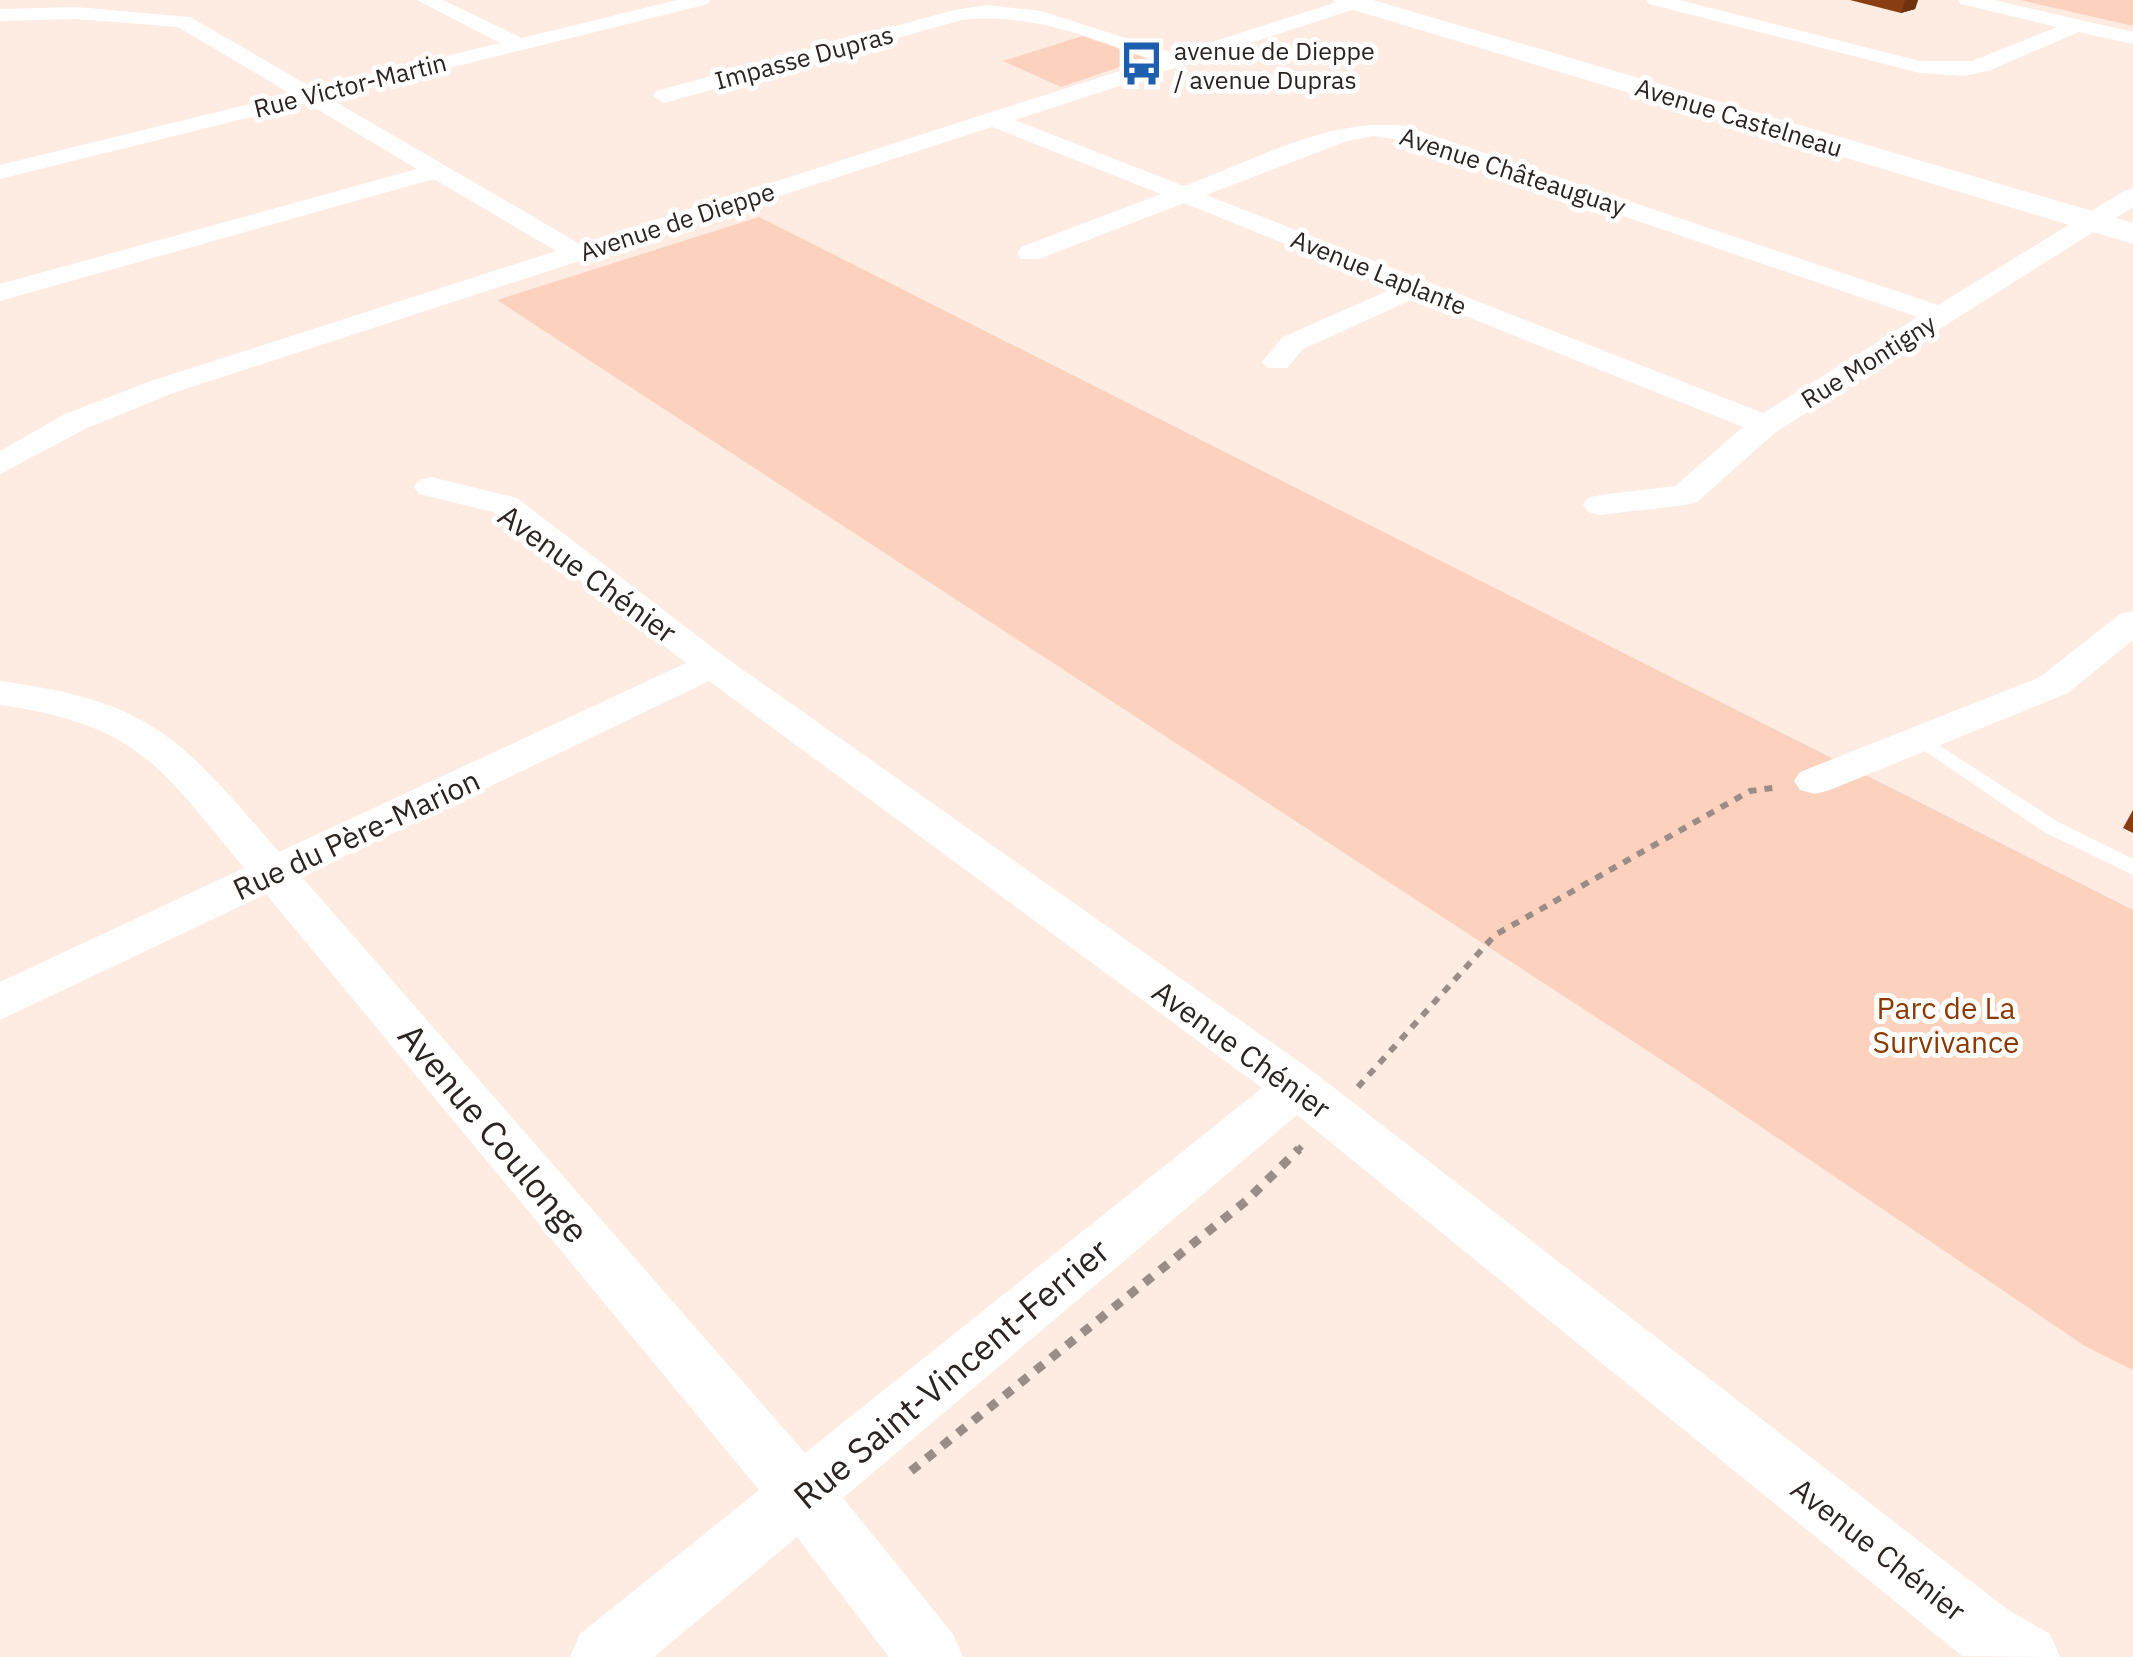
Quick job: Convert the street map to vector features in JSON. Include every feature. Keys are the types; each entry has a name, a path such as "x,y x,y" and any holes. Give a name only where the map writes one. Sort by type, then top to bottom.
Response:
{"street":[{"path":"428,0 519,44"},
{"name":"Rue Victor-Martin","path":"0,172 701,0"},
{"path":"1656,0 1920,67 1964,70 2078,26"},
{"path":"1968,0 2133,38"},
{"name":"Avenue de Dieppe","path":"0,464 76,421 162,387 1354,1"},
{"name":"Avenue Castelneau","path":"1354,1 2133,234"},
{"name":"Impasse Dupras","path":"664,96 986,10 1037,14 1175,60"},
{"path":"0,15 76,13 183,20 577,253"},
{"name":"Avenue Laplante","path":"993,119 1765,425"},
{"name":"Avenue Châteauguay","path":"1030,254 1342,135 1384,129 1942,316"},
{"path":"0,292 436,171"},
{"name":"Rue Montigny","path":"1600,505 1685,494 1765,425 2133,196"},
{"path":"1277,362 1294,343 1418,288"},
{"name":"Avenue Chénier","path":"430,488 506,505 712,665 1297,1087 1984,1633 2027,1657"},
{"path":"1815,781 2054,685 2133,622"},
{"name":"Rue du Père-Marion","path":"0,1002 712,665"},
{"name":"Avenue Coulonge","path":"0,693 103,713 161,745 803,1496 930,1657"},
{"name":"Rue Saint-Vincent-Ferrier","path":"603,1657 1297,1087"}],"lane":[{"path":"1920,739 2051,827 2133,868"}],"green space":[{"path":"2020,0 2133,0 2133,26"},
{"path":"1082,36 1146,58 1061,87 1003,61"},
{"name":"Parc de La Survivance","path":"759,217 2133,910 2133,1370 2085,1346 1683,1074 497,300"}],"place":[{"name":"avenue de Dieppe / avenue Dupras","path":"1141,64"}]}
